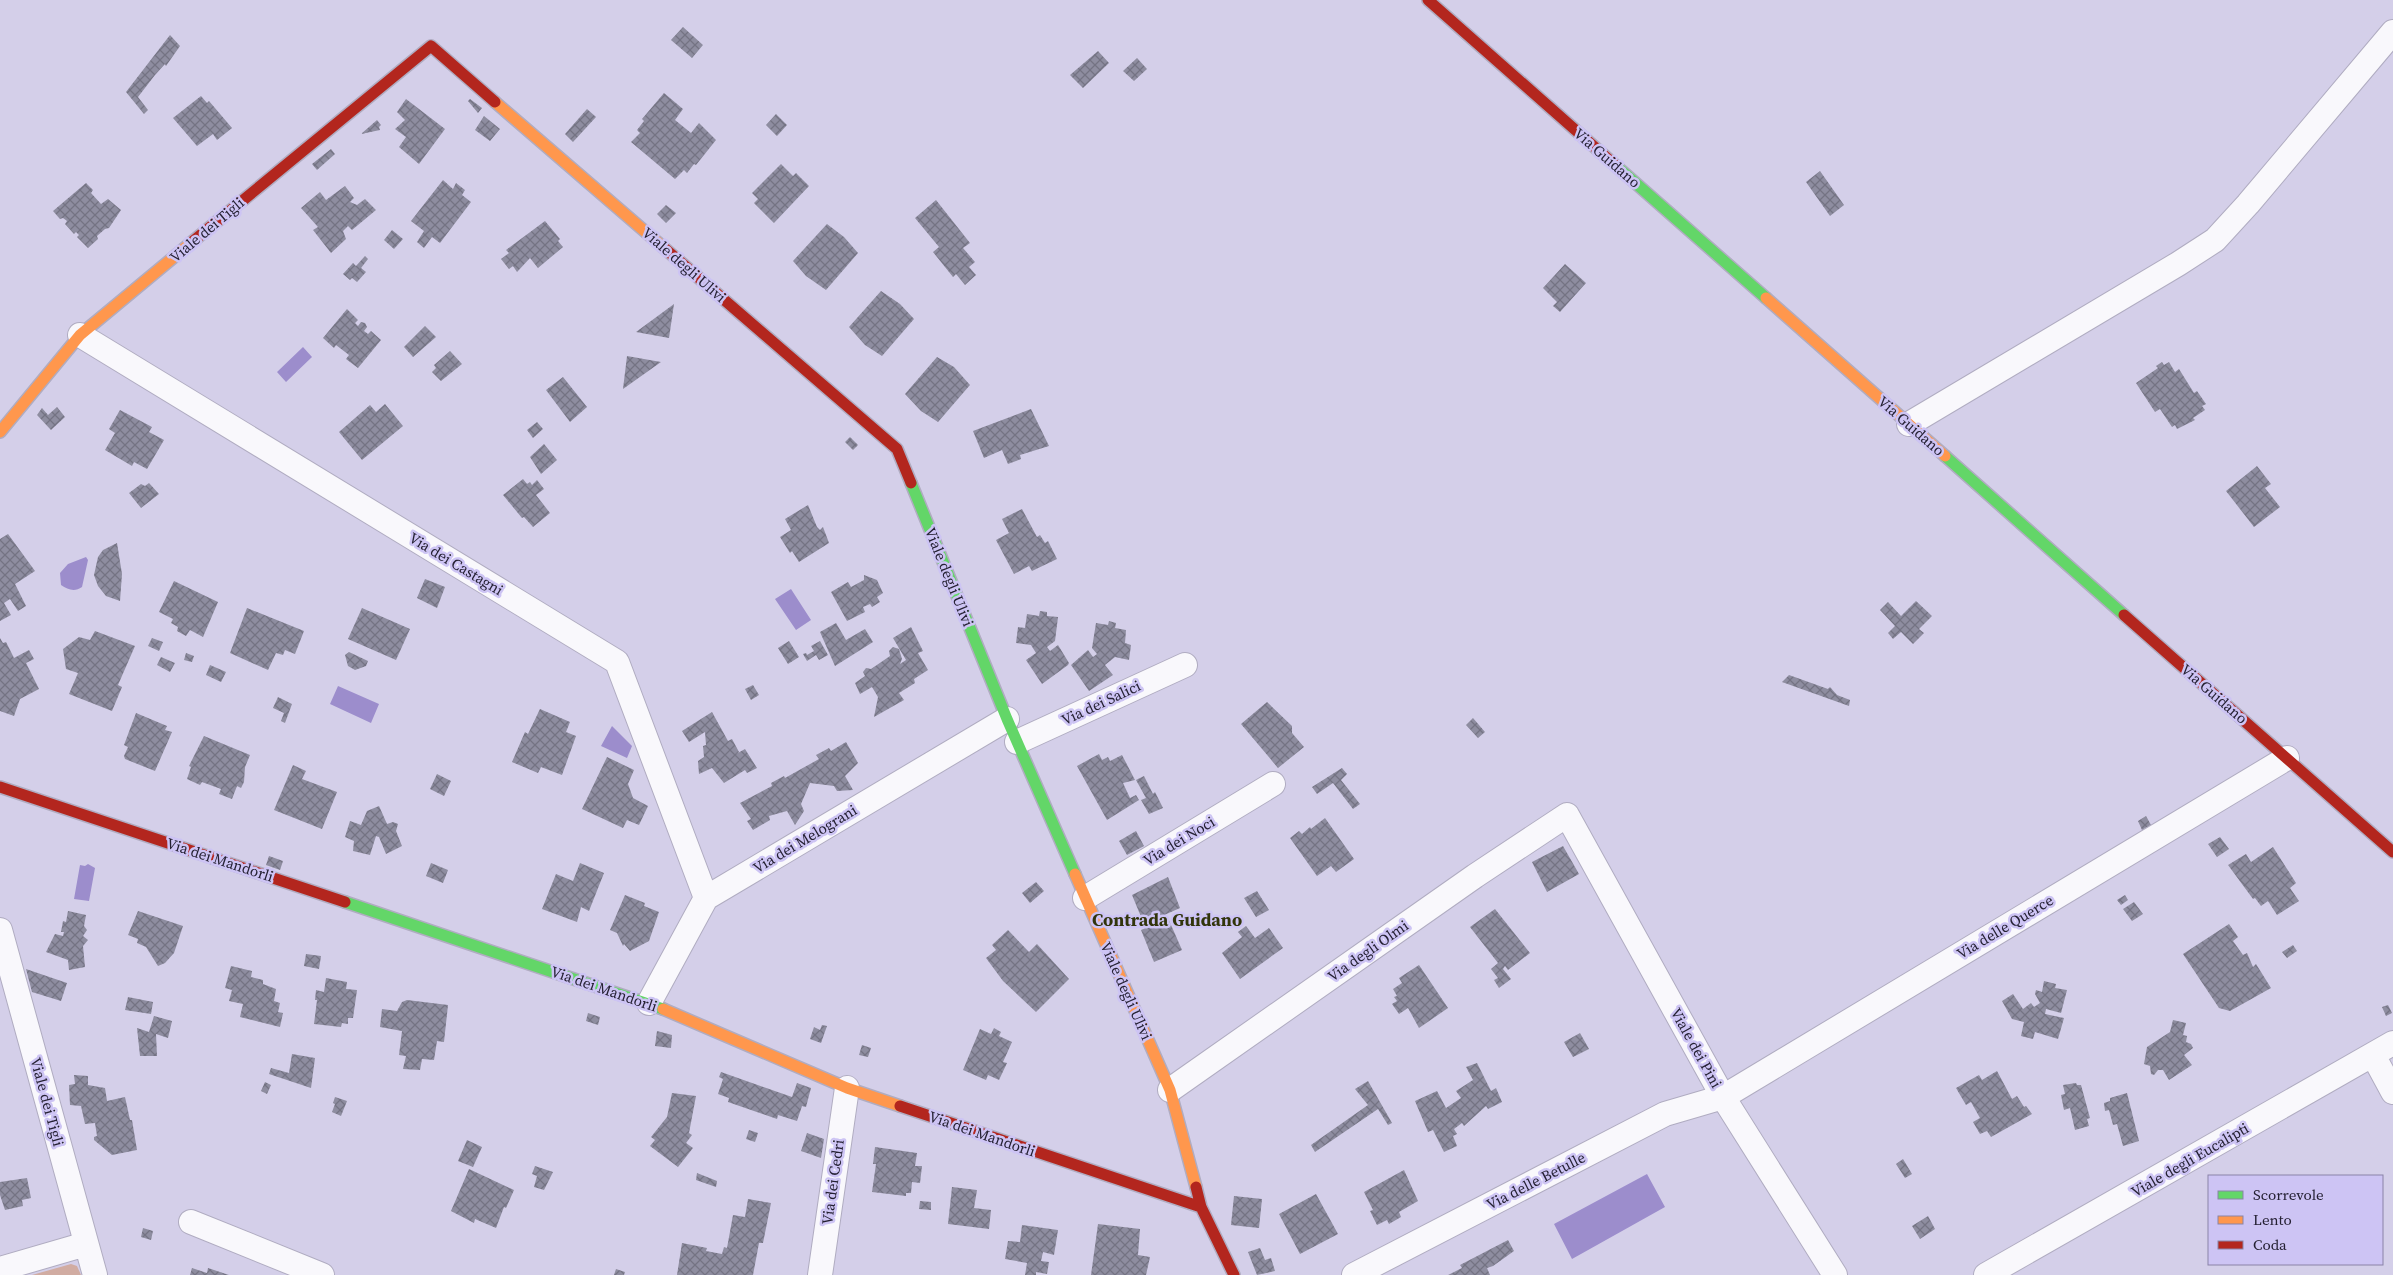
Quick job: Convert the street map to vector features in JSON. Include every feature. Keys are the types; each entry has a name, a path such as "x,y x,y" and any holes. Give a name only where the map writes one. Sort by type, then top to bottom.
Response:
{"street":[{"name":"Via Guidano","path":"1428,0 2393,852"},
{"path":"1909,424 2178,264 2215,240 2248,204 2393,32"},
{"name":"Viale dei Tigli","path":"0,432 80,335 431,46"},
{"name":"Viale degli Ulivi","path":"431,46 896,449 1007,719 1170,1090 1201,1207 1234,1275"},
{"name":"Via dei Castagni","path":"80,335 617,662 706,898"},
{"name":"Via dei Salici","path":"1017,742 1185,665"},
{"name":"Via dei Melograni","path":"706,898 1007,719"},
{"name":"Via delle Querce","path":"1723,1097 2287,758"},
{"name":"Via dei Noci","path":"1085,898 1273,784"},
{"name":"Via dei Mandorli","path":"0,787 649,1003 846,1088 1201,1207"},
{"name":"Viale dei Pini","path":"1567,815 1723,1097 1835,1275"},
{"name":"Via degli Olmi","path":"1170,1090 1475,876 1567,815"},
{"path":"649,1003 706,898"},
{"name":"Viale dei Tigli","path":"0,930 94,1275"},
{"path":"2383,1049 2393,1092"},
{"name":"Viale degli Eucalipti","path":"1986,1275 2383,1049"},
{"name":"Via dei Cedri","path":"820,1275 846,1088"},
{"name":"Via delle Betulle","path":"1354,1275 1665,1114 1723,1097"},
{"path":"191,1222 322,1275"},
{"path":"0,1269 86,1244"}],"shaded area":[{"path":"303,347 312,357 286,382 277,372"},
{"path":"86,557 88,560 82,587 72,590 61,585 60,573 68,564"},
{"path":"791,589 811,620 796,630 775,599"},
{"path":"338,686 379,704 371,723 330,704"},
{"path":"612,726 632,746 627,758 601,746"},
{"path":"88,864 95,868 89,901 74,899 80,865 85,866"},
{"path":"1647,1174 1665,1207 1572,1259 1554,1224"},
{"path":"71,1264 77,1266 81,1275 32,1275"}],"building":[{"path":"683,27 703,45 692,58 671,40"},
{"path":"170,35 180,46 166,66 165,64 138,97 148,110 144,114 126,92"},
{"path":"1098,51 1109,63 1083,88 1070,75"},
{"path":"1137,58 1147,69 1134,81 1123,71"},
{"path":"664,93 683,109 675,120 691,133 699,123 716,140 696,165 694,164 687,173 684,170 675,179 631,142 640,133 637,130 644,121 642,119"},
{"path":"201,96 207,103 209,101 232,128 217,140 213,134 197,146 173,118"},
{"path":"406,99 445,129 419,164 399,147 406,137 395,129 405,120 397,112"},
{"path":"470,99 482,108 478,113 468,101"},
{"path":"587,109 596,117 573,142 565,134"},
{"path":"776,114 787,125 777,136 766,125"},
{"path":"484,116 500,129 490,141 475,130"},
{"path":"377,120 381,125 379,127 380,130 361,134"},
{"path":"331,149 335,154 317,170 312,164"},
{"path":"781,164 793,176 796,173 809,186 774,223 754,203 758,199 752,193"},
{"path":"1820,171 1844,205 1830,216 1806,182"},
{"path":"443,180 453,189 456,183 465,190 462,195 471,202 440,243 432,237 424,248 417,242 424,231 411,221"},
{"path":"86,183 93,190 91,193 101,204 108,199 121,210 109,228 97,236 98,239 88,248 77,237 79,235 76,232 74,234 65,224 67,221 63,218 60,219 53,211"},
{"path":"345,186 354,198 350,202 357,205 365,199 376,210 352,230 348,226 343,231 346,239 331,253 313,230 318,227 301,208 320,192 326,200"},
{"path":"936,200 970,243 963,248 975,262 969,267 976,275 965,285 956,274 953,277 933,252 939,247 915,218"},
{"path":"666,205 676,213 666,223 657,214"},
{"path":"545,221 560,239 558,241 563,247 538,268 530,258 517,272 513,266 509,269 501,259 509,253 506,250"},
{"path":"827,224 844,237 858,253 826,290 806,276 793,261"},
{"path":"392,230 403,239 394,249 384,240"},
{"path":"365,256 368,259 361,268 366,272 357,282 352,278 350,280 343,274 353,263 356,266"},
{"path":"1565,264 1586,283 1560,312 1553,306 1557,302 1543,288"},
{"path":"881,291 900,304 914,319 882,356 865,345 849,327"},
{"path":"674,304 669,338 636,332"},
{"path":"347,309 358,320 355,323 358,326 361,322 365,323 367,327 364,331 368,334 371,331 381,340 358,368 346,359 349,355 336,345 334,348 323,338"},
{"path":"425,326 436,337 413,357 404,347"},
{"path":"450,351 462,364 441,381 432,372 436,368 434,365"},
{"path":"627,356 661,362 623,389"},
{"path":"937,357 954,367 970,385 938,422 921,411 905,394"},
{"path":"2162,362 2164,365 2169,362 2175,372 2179,369 2194,393 2197,391 2206,404 2202,406 2205,410 2193,418 2195,420 2177,429 2175,425 2172,427 2160,409 2155,412 2136,383 2158,368 2156,366"},
{"path":"563,377 587,407 570,422 546,390"},
{"path":"385,404 403,426 362,460 339,432 370,405 376,412"},
{"path":"57,407 65,417 51,430 37,415 42,408 48,415"},
{"path":"1031,409 1049,446 1020,455 1021,459 1008,464 1002,450 984,458 973,431"},
{"path":"120,410 152,427 149,432 164,440 147,469 134,462 132,466 105,450 115,433 109,429"},
{"path":"537,422 543,429 533,438 527,430"},
{"path":"850,437 858,445 853,450 845,442"},
{"path":"544,444 557,460 541,474 530,457"},
{"path":"2257,466 2271,484 2265,488 2280,507 2254,527 2226,491"},
{"path":"523,479 527,484 530,482 532,485 537,480 544,489 536,495 550,513 533,527 524,517 522,518 503,495"},
{"path":"149,483 159,494 141,508 129,493 141,484 145,486"},
{"path":"808,505 817,527 820,530 823,527 829,543 799,562 792,551 790,553 780,537 791,530 785,519"},
{"path":"1022,509 1037,537 1040,535 1045,543 1048,541 1057,559 1032,571 1029,566 1014,574 996,540 1009,533 1002,519"},
{"path":"8,534 35,571 15,584 26,606 18,611 10,599 4,603 11,615 0,621 0,539"},
{"path":"117,543 122,574 120,601 106,596 98,586 94,575 98,557 103,550"},
{"path":"864,575 877,580 883,593 877,597 880,602 872,607 870,604 863,607 865,612 847,621 831,592 848,582 851,587 864,580"},
{"path":"425,579 445,587 437,608 417,598"},
{"path":"174,581 218,602 203,637 190,630 186,636 177,631 178,627 171,623 173,619 159,612"},
{"path":"1916,601 1932,616 1919,629 1924,633 1913,644 1901,632 1893,639 1888,633 1895,626 1880,610 1888,602 1901,616"},
{"path":"247,608 304,631 295,654 285,650 283,655 276,653 268,670 230,653"},
{"path":"362,608 410,629 396,660 348,639"},
{"path":"1040,611 1047,612 1047,616 1058,617 1055,641 1047,647 1050,651 1058,645 1069,663 1042,684 1026,660 1036,653 1031,645 1016,643 1018,627 1025,628 1027,614 1039,616"},
{"path":"1109,621 1116,623 1115,628 1126,630 1125,643 1131,645 1129,660 1115,657 1105,665 1113,675 1089,691 1071,665 1088,650 1093,657 1097,654 1092,648 1096,623 1108,625"},
{"path":"836,623 846,640 865,629 873,642 835,666 820,632"},
{"path":"911,627 923,651 918,653 928,670 914,679 915,683 899,693 904,700 874,717 878,697 872,687 860,694 855,683 865,676 863,672 866,668 871,669 890,656 889,651 893,647 899,649 902,659 900,664 906,660 893,638"},
{"path":"95,631 135,646 118,685 122,687 112,711 69,694 78,673 66,669 63,649 79,637 90,640"},
{"path":"0,638 3,643 6,642 14,658 29,650 34,659 26,663 39,689 20,699 14,716 0,711"},
{"path":"152,638 163,642 159,651 148,646"},
{"path":"789,641 799,657 788,664 778,648"},
{"path":"820,641 828,655 819,660 816,655 807,661 803,654 806,653 807,655 814,651 811,646"},
{"path":"349,652 368,661 366,666 355,670 348,666 345,655"},
{"path":"186,653 194,656 192,662 184,660"},
{"path":"161,657 175,663 170,672 157,665"},
{"path":"210,665 226,672 221,682 206,675"},
{"path":"1789,675 1828,689 1830,687 1837,695 1850,700 1849,706 1782,682"},
{"path":"753,685 759,695 751,700 745,689"},
{"path":"278,697 292,704 285,723 281,721 284,713 273,708"},
{"path":"1267,702 1292,726 1292,733 1304,747 1278,768 1241,724"},
{"path":"540,709 570,722 566,732 576,736 562,775 541,767 538,773 512,762 525,732 528,734"},
{"path":"712,712 728,741 732,739 739,752 736,754 745,749 757,768 747,773 745,770 724,783 712,768 699,774 698,761 704,757 703,746 706,745 705,732 689,742 682,731"},
{"path":"136,713 167,726 165,730 172,732 155,771 125,759 124,756 128,747 124,745"},
{"path":"1473,718 1485,732 1478,738 1466,725"},
{"path":"204,736 250,755 245,767 244,782 241,788 237,786 232,799 219,794 221,789 202,782 200,785 187,779 191,767 189,766"},
{"path":"846,742 858,763 845,776 853,790 837,791 834,786 810,783 801,804 804,811 795,825 787,811 769,816 770,820 753,830 747,821 751,819 740,803 772,786 771,783 784,776 785,778 819,759 816,755 829,748 831,751"},
{"path":"1099,754 1102,760 1108,757 1110,761 1122,755 1135,780 1123,783 1130,798 1136,795 1139,800 1107,820 1077,766"},
{"path":"607,757 634,770 628,784 633,798 648,806 639,825 627,820 623,828 582,809"},
{"path":"293,765 306,771 302,779 337,792 322,829 274,810"},
{"path":"1342,768 1347,774 1341,780 1360,804 1353,809 1333,783 1317,794 1312,787"},
{"path":"437,774 451,781 444,796 430,789"},
{"path":"1144,776 1163,808 1149,814 1141,800 1146,798 1136,780"},
{"path":"379,806 387,824 393,822 398,824 396,831 402,846 386,854 379,837 376,836 370,855 353,851 354,841 345,837 350,821 361,825 367,811"},
{"path":"2146,816 2151,825 2142,830 2138,821"},
{"path":"1325,818 1354,859 1336,872 1331,866 1317,876 1290,838 1299,831 1302,834 1310,827 1311,829"},
{"path":"1136,831 1144,846 1127,855 1119,841"},
{"path":"2220,837 2229,849 2217,857 2208,844"},
{"path":"1563,846 1579,874 1547,892 1532,862"},
{"path":"2273,847 2296,883 2290,888 2299,901 2277,915 2268,901 2261,906 2255,898 2253,899 2228,865 2246,854 2251,862"},
{"path":"269,856 283,861 280,870 266,865"},
{"path":"431,863 448,870 443,883 426,876"},
{"path":"580,863 604,873 589,911 581,907 577,922 542,909 556,874 573,881"},
{"path":"1168,877 1180,908 1144,924 1132,895"},
{"path":"1036,882 1044,891 1030,903 1022,893"},
{"path":"1257,891 1269,910 1256,917 1244,898"},
{"path":"625,895 645,903 644,906 659,912 649,941 630,951 624,944 623,946 617,933 610,930"},
{"path":"2125,895 2128,900 2121,905 2117,900"},
{"path":"2134,902 2143,914 2132,921 2123,909"},
{"path":"1495,909 1530,953 1508,970 1505,966 1503,969 1511,979 1499,988 1494,980 1498,978 1491,969 1498,963 1470,927"},
{"path":"68,911 86,915 84,926 87,930 83,936 88,940 83,946 85,967 69,970 68,960 46,952 55,934 63,936 64,932 61,932 63,921 66,922"},
{"path":"138,911 183,926 174,953 165,963 158,966 146,947 137,943 138,939 128,935"},
{"path":"1168,918 1182,950 1154,962 1141,930"},
{"path":"2229,924 2238,937 2233,941 2243,955 2247,953 2253,967 2256,964 2271,988 2230,1011 2219,1008 2183,954"},
{"path":"1246,926 1255,938 1269,928 1283,948 1240,979 1222,953 1242,937 1238,932"},
{"path":"1008,930 1029,952 1037,944 1069,979 1036,1012 1003,981 986,958 996,950 992,945"},
{"path":"2293,945 2297,951 2287,958 2282,952"},
{"path":"306,954 321,956 319,969 304,966"},
{"path":"1419,965 1448,1008 1419,1028 1408,1008 1399,1014 1392,1004 1397,1001 1394,997 1397,996 1393,989 1402,983 1399,978"},
{"path":"231,966 252,971 251,977 263,980 263,984 276,989 274,1001 280,1003 278,1012 283,1013 280,1027 240,1017 243,1004 229,1001 232,990 225,988"},
{"path":"26,969 67,983 61,1001 32,992"},
{"path":"326,978 347,982 346,989 357,990 353,1018 348,1018 348,1024 342,1023 341,1027 314,1024 317,1000 315,1000 316,990 324,992"},
{"path":"2044,981 2056,984 2055,988 2067,990 2061,1013 2046,1009 2045,1014 2064,1018 2058,1039 2035,1032 2033,1039 2021,1036 2024,1022 2012,1019 2002,1001 2013,994 2023,1009 2031,1003 2034,1007 2040,1003 2035,994 2036,990 2042,992"},
{"path":"128,997 153,1002 151,1014 125,1010"},
{"path":"407,1000 448,1005 444,1042 437,1041 434,1060 422,1059 420,1070 403,1069 406,1056 399,1055 402,1031 380,1027 382,1009 397,1011 402,1002"},
{"path":"2388,1005 2392,1013 2386,1016 2382,1007"},
{"path":"588,1013 600,1017 598,1025 586,1021"},
{"path":"154,1016 172,1021 168,1038 156,1034 157,1056 140,1056 137,1028 149,1032"},
{"path":"2173,1020 2186,1023 2183,1035 2187,1036 2186,1042 2191,1044 2193,1048 2184,1055 2192,1065 2169,1080 2163,1070 2158,1070 2154,1075 2151,1074 2150,1066 2144,1064 2147,1047 2170,1032"},
{"path":"822,1025 827,1026 821,1043 810,1039 814,1027 820,1030"},
{"path":"994,1028 1001,1032 999,1036 1012,1042 1003,1062 1007,1063 999,1080 988,1075 986,1080 963,1070 980,1029 991,1034"},
{"path":"657,1031 672,1035 671,1048 655,1046"},
{"path":"1580,1033 1589,1049 1573,1057 1564,1042"},
{"path":"862,1045 871,1048 868,1057 859,1055"},
{"path":"292,1054 315,1058 311,1088 269,1074 271,1068 289,1073"},
{"path":"1477,1063 1491,1091 1496,1088 1502,1102 1488,1109 1486,1106 1464,1126 1462,1123 1454,1129 1457,1134 1453,1136 1457,1146 1444,1152 1433,1130 1428,1132 1415,1101 1437,1091 1446,1108 1461,1098 1456,1091 1473,1080 1466,1067"},
{"path":"1997,1071 2012,1099 2017,1096 2024,1107 2026,1106 2032,1114 1991,1137 1987,1131 1980,1134 1973,1122 1980,1118 1971,1102 1966,1105 1956,1088 1979,1075 1982,1080"},
{"path":"721,1072 792,1097 797,1083 811,1088 806,1107 802,1106 797,1121 778,1115 777,1119 728,1102 729,1098 718,1094 723,1079 719,1077"},
{"path":"74,1075 88,1076 88,1085 105,1088 107,1101 125,1097 130,1120 132,1120 137,1150 112,1155 94,1140 94,1137 97,1136 95,1123 85,1124 81,1106 70,1105 69,1085 75,1084"},
{"path":"1368,1081 1392,1123 1388,1125 1378,1109 1315,1152 1311,1145 1368,1105 1355,1089"},
{"path":"265,1082 271,1085 267,1094 261,1091"},
{"path":"2076,1083 2081,1085 2090,1118 2087,1119 2089,1126 2075,1130 2070,1108 2064,1110 2061,1095 2065,1094 2063,1085"},
{"path":"672,1093 696,1096 689,1133 692,1135 686,1143 693,1148 678,1167 650,1146 655,1140 651,1137 667,1117"},
{"path":"2127,1093 2139,1141 2123,1146 2117,1124 2113,1125 2109,1110 2105,1111 2104,1103 2110,1101 2110,1098"},
{"path":"335,1097 347,1101 341,1116 332,1112"},
{"path":"749,1130 758,1133 755,1142 746,1139"},
{"path":"807,1133 824,1139 821,1158 801,1151"},
{"path":"467,1140 482,1147 473,1167 458,1161"},
{"path":"875,1147 917,1153 915,1166 922,1166 920,1183 912,1182 911,1193 906,1193 906,1196 872,1192 876,1164 873,1164"},
{"path":"1903,1159 1912,1174 1905,1178 1896,1164"},
{"path":"535,1166 553,1172 544,1190 534,1187 537,1176 532,1174"},
{"path":"469,1169 514,1190 506,1208 504,1207 496,1228 475,1219 474,1223 451,1211"},
{"path":"1404,1170 1418,1201 1399,1212 1401,1217 1389,1224 1387,1220 1377,1225 1370,1211 1373,1210 1364,1192"},
{"path":"697,1173 717,1181 716,1187 696,1180"},
{"path":"27,1178 31,1198 22,1200 23,1206 5,1210 0,1195 0,1182"},
{"path":"952,1187 977,1190 974,1208 991,1210 989,1229 948,1224"},
{"path":"1316,1194 1338,1234 1300,1254 1279,1214"},
{"path":"1234,1196 1262,1199 1259,1228 1231,1225"},
{"path":"748,1199 771,1203 763,1243 759,1243 753,1275 677,1275 682,1243 707,1248 706,1251 722,1254 724,1247 727,1248 733,1215 745,1217"},
{"path":"920,1201 931,1202 931,1210 919,1209"},
{"path":"1928,1216 1935,1229 1920,1239 1912,1226"},
{"path":"1098,1224 1140,1229 1138,1255 1150,1257 1146,1275 1091,1275"},
{"path":"1022,1225 1058,1230 1054,1255 1043,1252 1041,1261 1049,1262 1047,1274 1036,1272 1036,1275 1025,1275 1027,1263 1005,1259 1008,1241 1020,1242"},
{"path":"143,1228 153,1231 151,1240 141,1237"},
{"path":"1508,1240 1514,1251 1493,1266 1487,1268 1490,1275 1448,1275 1462,1268 1460,1265"},
{"path":"1260,1248 1265,1260 1271,1258 1275,1271 1257,1275 1248,1252"},
{"path":"192,1268 207,1273 208,1268 229,1275 190,1275"},
{"path":"616,1269 625,1272 624,1275 614,1275"}],"traffic: fast":[{"path":"1615,165 1766,298"},
{"path":"1945,456 2124,615"},
{"path":"911,483 1007,719 1075,874"},
{"path":"345,902 663,1009"}],"traffic: slow":[{"path":"495,102 663,247"},
{"path":"0,432 80,335 192,242"},
{"path":"1766,298 1945,456"},
{"path":"1075,874 1170,1090 1196,1187"},
{"path":"663,1009 847,1088 900,1106"}],"traffic: jam":[{"path":"1428,0 1615,165"},
{"path":"192,242 431,46 495,102"},
{"path":"663,247 897,449 911,483"},
{"path":"2124,615 2393,852"},
{"path":"0,787 345,902"},
{"path":"900,1106 1201,1207"},
{"path":"1196,1187 1201,1207 1234,1275"}],"district":[{"name":"Contrada Guidano","path":"1167,920"}]}
